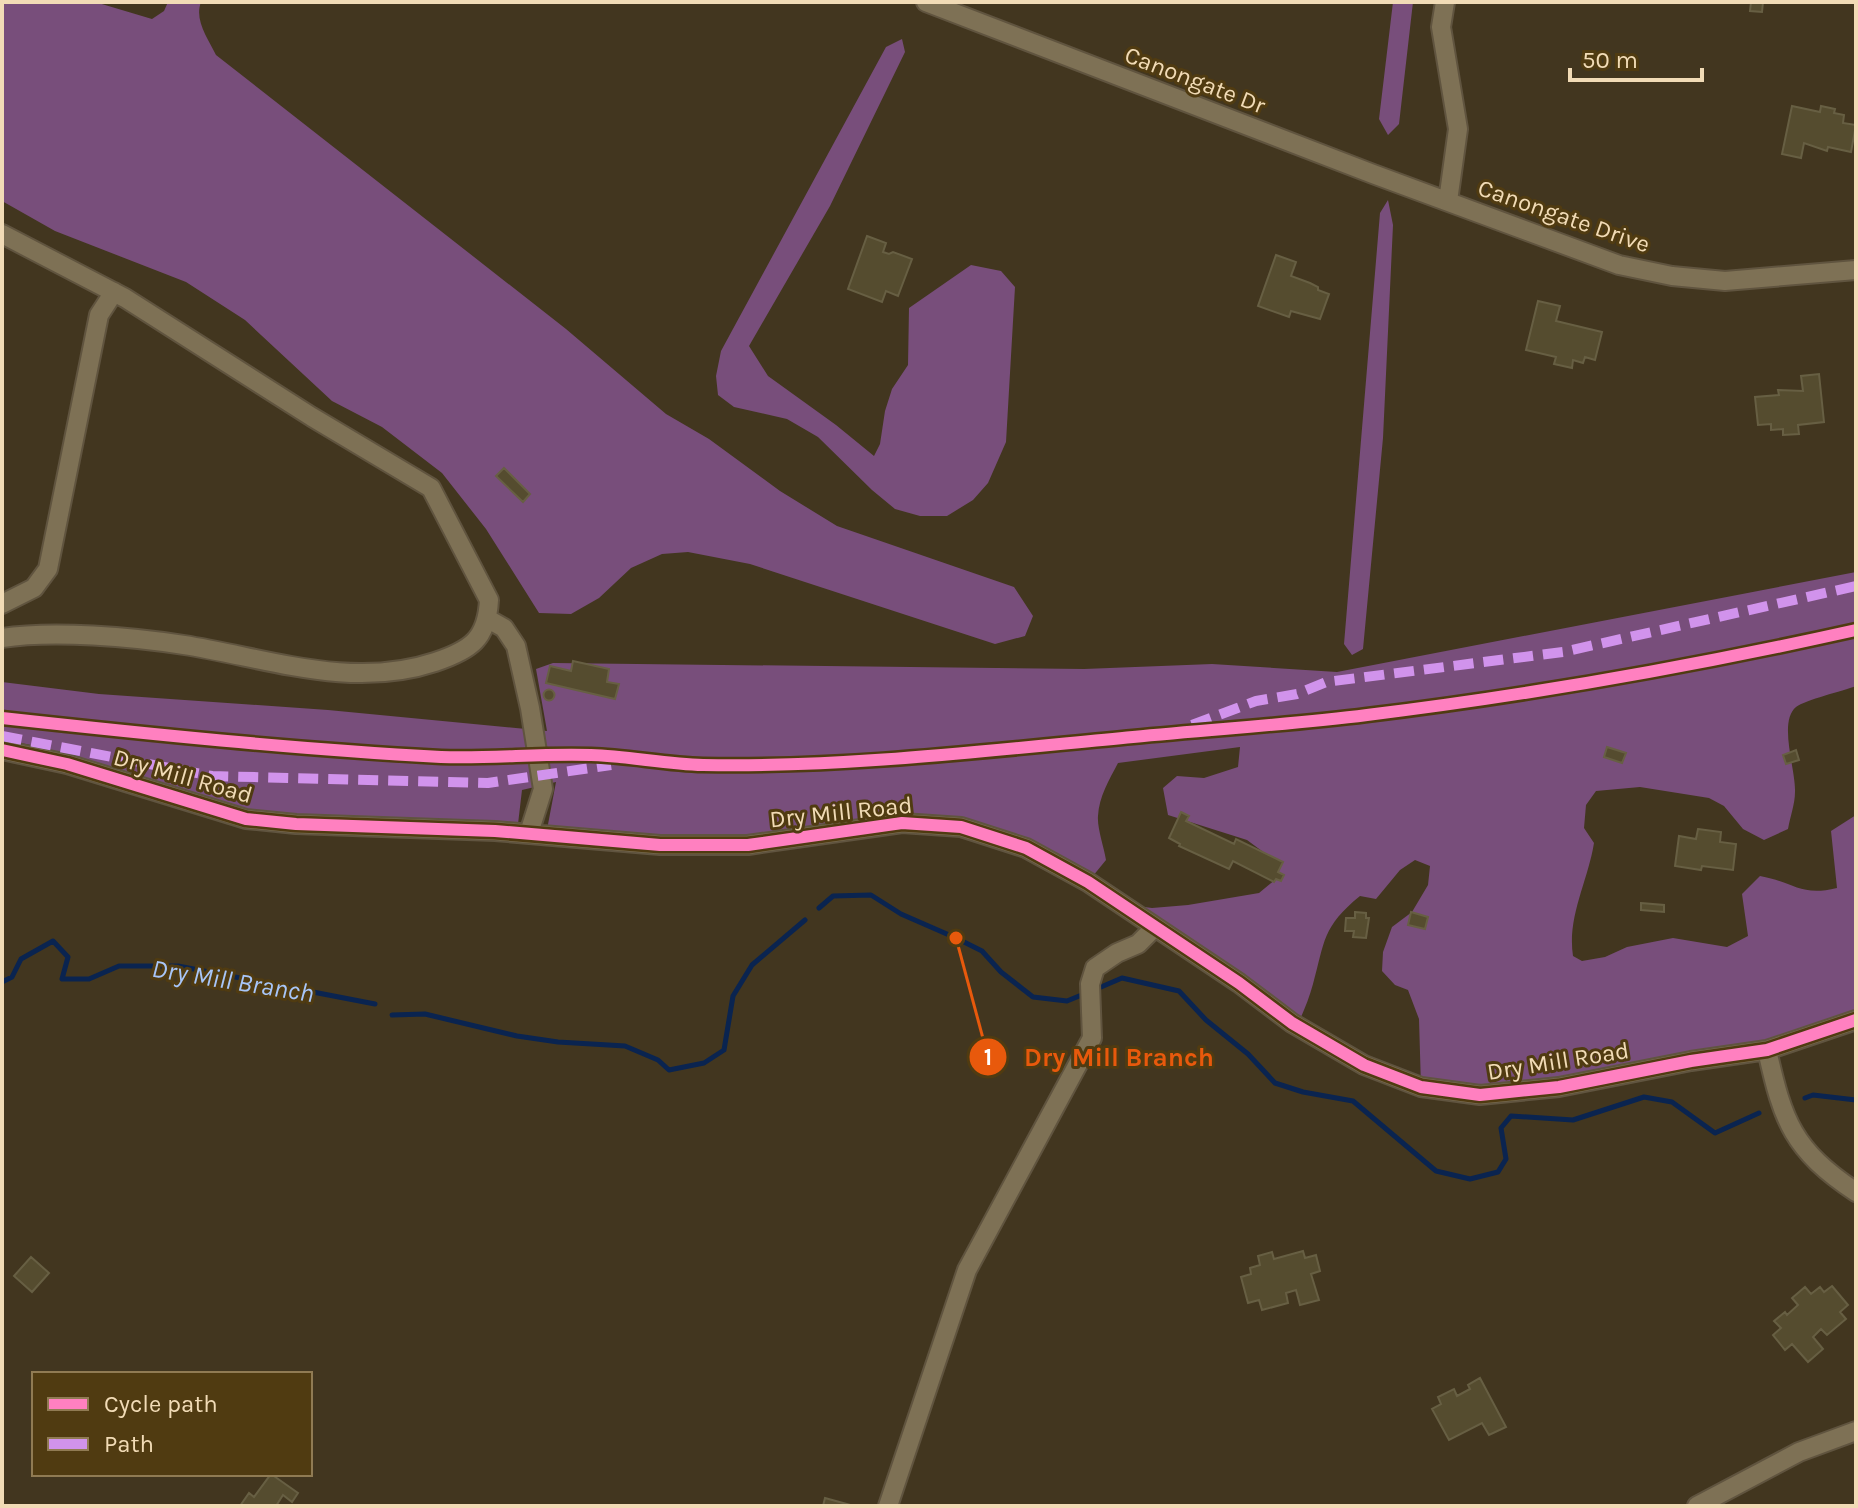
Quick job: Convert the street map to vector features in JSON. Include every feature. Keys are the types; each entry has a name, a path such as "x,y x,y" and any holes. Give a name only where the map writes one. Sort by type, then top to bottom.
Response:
{"street":[{"name":"Canongate Dr","path":"926,2 1448,201"},
{"path":"1445,2 1441,27 1458,129 1448,201"},
{"name":"Canongate Drive","path":"1448,201 1619,265 1672,276 1750,281 1856,270"},
{"path":"2,234 114,292 431,488 489,600 488,619 481,636 469,648 452,657 400,672 306,670 183,645 135,640 55,635 2,638"},
{"path":"2,604 34,588 48,569 99,315 114,292"},
{"path":"488,619 504,628 516,646 530,708 543,789 529,833"},
{"name":"Dry Mill Road","path":"2,750 67,764 246,819 296,824 529,833 660,845 748,845 902,823 961,827 1026,848 1098,888 1239,983 1292,1023 1364,1065 1421,1087 1480,1095 1559,1087 1691,1061 1767,1050 1856,1020"},
{"path":"888,1506 967,1270 1092,1038 1090,984 1095,968 1138,944 1154,928"},
{"path":"1767,1050 1780,1103 1797,1140 1830,1175 1856,1192"},
{"path":"1697,1506 1799,1452 1856,1431"}],"shaded area":[{"path":"2,2 95,2 152,19 164,11 168,2 201,2 199,16 216,55 566,329 666,414 709,439 780,491 837,526 1014,587 1033,616 1025,636 995,644 750,564 688,552 662,554 631,568 599,598 571,614 539,613 486,529 442,473 382,427 332,401 245,320 186,282 55,231 2,201"},
{"path":"1393,2 1413,2 1399,124 1388,135 1379,119"},
{"path":"902,39 905,52 830,206 749,346 768,376 874,456 880,444 892,389 908,365 909,308 971,265 1001,271 1015,287 1006,442 988,483 973,500 947,516 920,516 895,509 818,437 787,419 734,407 718,395 716,376 721,351 886,47"},
{"path":"1388,200 1393,225 1383,438 1363,649 1352,655 1344,644 1380,213"},
{"path":"1856,572 1856,686 1801,704 1791,714 1788,735 1795,792 1788,829 1764,840 1743,829 1724,806 1709,798 1640,787 1596,791 1586,805 1584,828 1594,843 1575,913 1572,942 1573,956 1582,961 1605,957 1627,947 1673,938 1727,947 1748,936 1742,894 1760,876 1805,890 1837,888 1831,831 1856,815 1856,1020 1767,1050 1559,1087 1421,1087 1419,1019 1408,990 1395,985 1382,971 1383,952 1392,927 1412,912 1428,885 1430,866 1415,860 1400,870 1376,899 1360,896 1338,917 1323,945 1310,995 1297,1026 1121,904 1152,908 1188,905 1259,893 1276,879 1278,863 1247,840 1168,815 1163,788 1177,776 1204,778 1238,767 1240,747 1118,763 1105,789 1098,816 1106,860 1088,882 1026,848 902,823 748,845 546,835 556,782 522,790 518,824 361,821 282,815 207,802 55,751 2,740 2,682 99,694 328,710 547,731 536,669 553,663 1084,669 1212,664 1337,672"}],"building":[{"path":"1751,2 1763,2 1762,12 1750,11"},
{"path":"1792,106 1820,112 1821,106 1844,115 1843,123 1856,125 1851,152 1828,147 1827,151 1804,143 1801,158 1782,154"},
{"path":"867,236 886,243 883,252 912,259 898,296 886,291 882,302 848,289"},
{"path":"1276,255 1296,262 1291,276 1329,294 1320,319 1291,311 1289,317 1258,306"},
{"path":"1538,301 1560,306 1556,321 1602,332 1595,360 1585,357 1583,363 1573,360 1572,368 1554,364 1556,357 1526,350"},
{"path":"1819,374 1824,422 1798,425 1799,434 1783,435 1783,429 1771,430 1771,424 1758,425 1755,397 1779,395 1778,390 1803,391 1801,376"},
{"path":"504,468 530,494 523,502 496,476"},
{"path":"573,661 609,669 607,682 619,684 615,699 546,683 550,666 571,671"},
{"path":"549,690 554,695 549,700 544,695"},
{"path":"1607,747 1626,753 1622,763 1604,757"},
{"path":"1796,750 1799,760 1786,764 1783,755"},
{"path":"1181,812 1189,816 1186,821 1234,844 1236,839 1283,862 1278,872 1284,875 1281,881 1276,879 1274,882 1233,861 1229,869 1179,846 1169,838"},
{"path":"1698,829 1721,832 1720,842 1736,844 1733,870 1675,866 1679,836 1696,839"},
{"path":"1641,903 1664,905 1664,912 1641,910"},
{"path":"1355,912 1366,913 1366,918 1369,918 1366,938 1353,937 1354,931 1345,931 1346,918 1355,918"},
{"path":"1411,912 1428,917 1425,929 1408,925"},
{"path":"1303,1251 1305,1258 1316,1255 1320,1271 1311,1274 1319,1300 1300,1305 1296,1290 1286,1293 1288,1303 1262,1310 1259,1300 1248,1303 1241,1277 1251,1274 1250,1268 1260,1265 1258,1256 1272,1252 1274,1259"},
{"path":"31,1257 49,1273 32,1292 14,1276"},
{"path":"1832,1286 1848,1305 1840,1312 1846,1319 1827,1335 1821,1329 1813,1337 1823,1349 1808,1362 1792,1344 1785,1350 1773,1335 1781,1328 1774,1321 1798,1305 1792,1298 1805,1287 1811,1294 1820,1287 1824,1292"},
{"path":"1480,1378 1506,1427 1489,1435 1482,1423 1449,1440 1432,1409 1441,1404 1438,1397 1454,1389 1457,1396 1470,1389 1468,1385"},
{"path":"270,1476 298,1493 292,1502 283,1495 276,1506 240,1506 249,1493 254,1497"},
{"path":"825,1498 854,1506 823,1506"}],"waterway":[{"name":"Dry Mill Branch","path":"819,908 833,896 871,895 901,914 982,951 1001,972 1033,997 1067,1001 1084,994"},
{"name":"Dry Mill Branch","path":"392,1015 425,1014 517,1036 625,1046 658,1060 669,1070 704,1063 724,1050 733,996 752,965 805,920"},
{"name":"Dry Mill Branch","path":"2,982 12,977 21,959 53,941 68,957 62,979 89,979 119,966 178,966 375,1004"},
{"name":"Dry Mill Branch","path":"1101,987 1122,978 1179,991 1275,1083 1303,1092 1353,1101 1436,1171 1470,1179 1498,1172 1506,1159 1501,1128 1511,1116 1573,1120 1644,1097 1672,1102 1715,1133 1759,1113"},
{"name":"Dry Mill Branch","path":"1805,1098 1813,1095 1856,1100"}],"marked path":[{"path":"1192,725 1256,701 1297,694 1326,682 1563,652 1856,586"},
{"path":"2,736 212,776 488,783 611,765"}],"cycle path":[{"path":"2,718 331,750 441,757 572,755 703,765 810,764 1367,715 1612,678 1856,630"},
{"path":"2,750 67,764 246,819 296,824 495,831 660,845 748,845 902,823 961,827 1026,848 1088,882 1239,983 1292,1023 1364,1065 1421,1087 1480,1095 1559,1087 1691,1061 1767,1050 1856,1020"}],"place":[{"name":"Dry Mill Branch","path":"956,938"}]}
